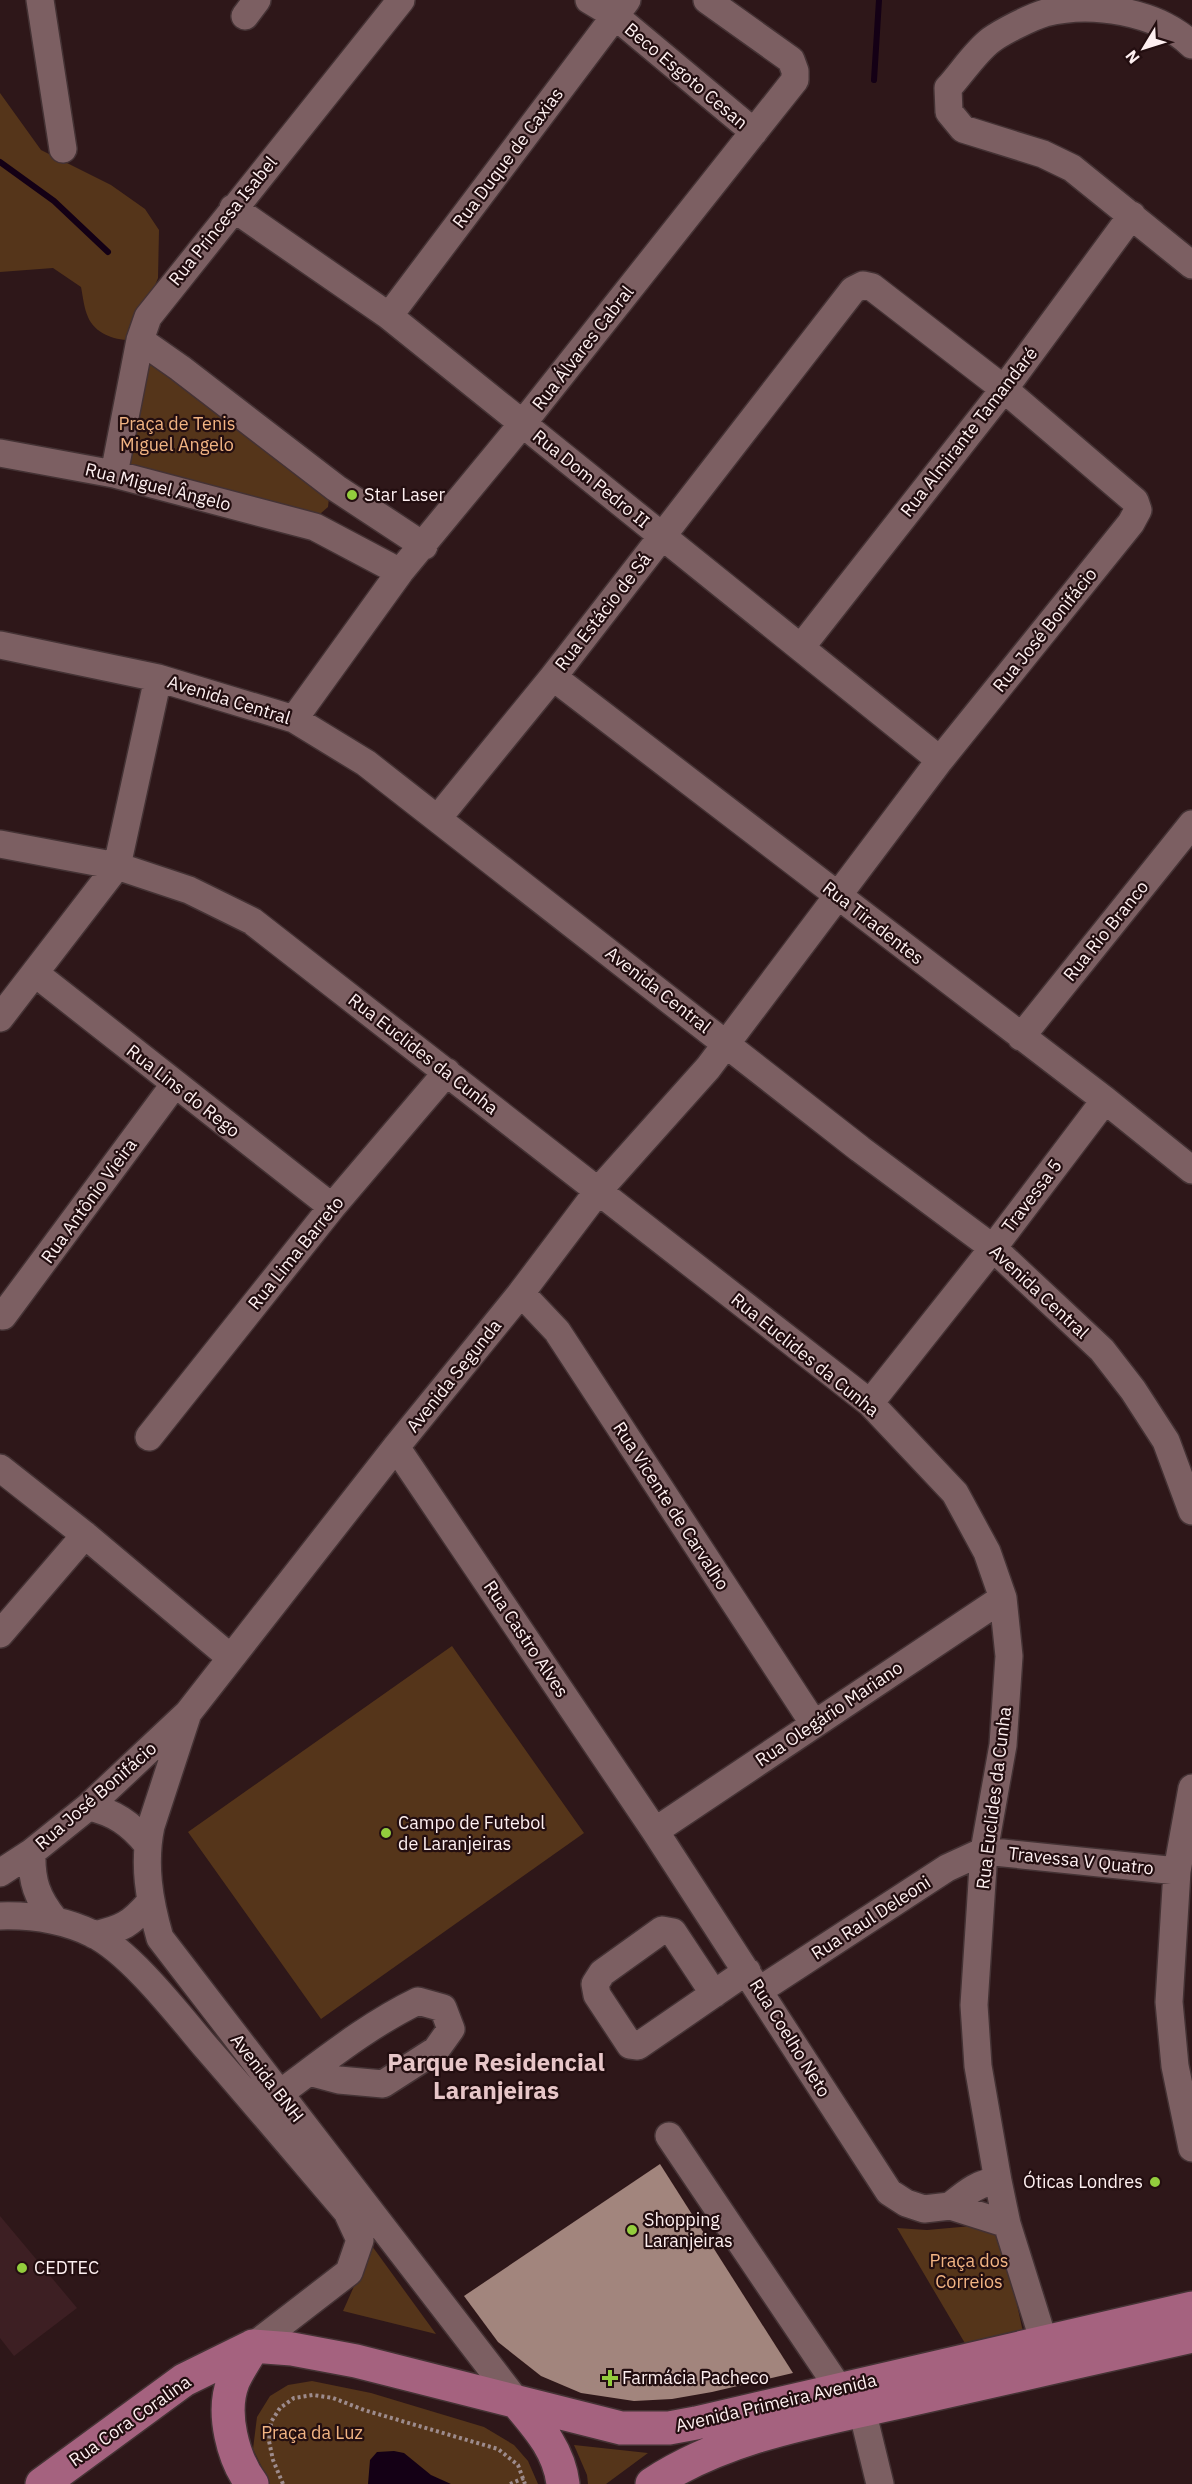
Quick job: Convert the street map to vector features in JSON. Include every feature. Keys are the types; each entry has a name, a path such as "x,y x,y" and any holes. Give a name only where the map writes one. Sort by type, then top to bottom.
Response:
{"main road":[{"name":"Avenida Primeira Avenida","path":"652,2484 674,2469 708,2453 851,2400 1044,2342 1192,2308"},
{"name":"Avenida Primeira Avenida","path":"254,2346 326,2354 621,2428 669,2428 851,2400 1192,2336"},
{"name":"Rua Cora Coralina","path":"42,2484 184,2380 254,2346"},
{"path":"252,2484 244,2474 234,2443 229,2424 228,2402 233,2382 254,2346"},
{"path":"517,2402 542,2431 554,2451 563,2484"}],"street":[{"path":"40,0 63,148"},
{"name":"Rua Princesa Isabel","path":"114,474 140,340 148,317 159,300 401,0"},
{"name":"Beco Esgoto Cesan","path":"589,0 620,8 754,132"},
{"name":"Rua Álvares Cabral","path":"294,719 400,572 424,546 523,423 795,80 791,60 707,0"},
{"name":"Rua Duque de Caxias","path":"389,316 620,8"},
{"path":"1192,45 1157,22 1119,11 1082,8 1043,14 991,40 948,88 949,112 963,129 1043,154 1072,168 1192,265"},
{"name":"Rua Dom Pedro II","path":"233,208 389,316 661,536 802,646 940,760"},
{"name":"Rua Almirante Tamandaré","path":"802,646 1004,389 1132,215"},
{"name":"Rua José Bonifácio","path":"727,1043 940,760 1131,523 1138,510 1135,501 1004,389 872,287 863,285 853,290"},
{"name":"Rua Estácio de Sá","path":"438,818 553,676 853,290"},
{"path":"140,340 336,488 424,546"},
{"name":"Rua Miguel Ângelo","path":"0,453 114,474 315,527 400,572"},
{"path":"315,527 326,522 334,514 337,506 336,488"},
{"name":"Avenida Central","path":"0,645 158,678 294,719 366,763 860,1149 993,1248 1102,1350 1166,1441 1192,1511"},
{"name":"Rua Tiradentes","path":"553,676 1021,1037 1188,1158"},
{"path":"0,1018 117,866 158,678"},
{"name":"Rua Rio Branco","path":"1021,1037 1192,824"},
{"name":"Rua Euclides da Cunha","path":"0,844 117,866 189,890 252,921 870,1403 955,1493 987,1552 1003,1598 1009,1656 1003,1745 984,1851 974,2005 978,2066 1007,2224 1044,2342"},
{"name":"Rua Lins do Rego","path":"36,974 174,1085 332,1207"},
{"name":"Avenida Segunda","path":"188,1713 396,1447 521,1293 598,1191 708,1068 727,1043"},
{"name":"Rua Lima Barreto","path":"149,1437 332,1207 447,1072"},
{"name":"Rua Antônio Vieira","path":"3,1316 174,1085"},
{"name":"Travessa 5","path":"870,1403 993,1248 1105,1100"},
{"name":"Rua Vicente de Carvalho","path":"521,1293 557,1331 814,1724"},
{"name":"Rua Castro Alves","path":"396,1447 655,1831"},
{"path":"0,1468 85,1535 231,1658"},
{"path":"0,1634 85,1535"},
{"name":"Rua Olegário Mariano","path":"655,1831 1003,1598"},
{"name":"Rua José Bonifácio","path":"0,1873 32,1852 88,1807 188,1713"},
{"name":"Avenida BNH","path":"188,1713 147,1844 150,1902 160,1938 517,2402"},
{"path":"1192,1788 1177,1871 1169,2002 1175,2066 1189,2117 1192,2148"},
{"path":"88,1807 115,1816 133,1827 147,1844"},
{"name":"Rua Coelho Neto","path":"655,1831 889,2192 906,2203 924,2208 950,2206 1007,2224"},
{"name":"Travessa V Quatro","path":"984,1851 1177,1871"},
{"name":"Rua Raul Deleoni","path":"714,1994 673,1932 662,1930 602,1973 595,1984 597,1995 630,2045 638,2046 714,1994 754,1981 947,1868 984,1851"},
{"path":"32,1852 31,1873 36,1890 45,1908 55,1920"},
{"path":"94,1935 117,1930 130,1924 150,1902"},
{"name":"Avenida BNH","path":"0,1916 18,1915 55,1920 94,1935 120,1953 166,1999 347,2212 360,2240 349,2272 254,2346"},
{"path":"279,2094 309,2072 391,2014 418,2001 442,2008 451,2029 436,2050 383,2084 339,2080 309,2072"},
{"path":"669,2136 851,2400 880,2484"},
{"path":"950,2206 977,2186 986,2182 998,2181"}],"path":[{"path":"283,2484 273,2460 269,2441 271,2422 280,2408 294,2398 313,2395 333,2398 364,2410 498,2449 518,2465 525,2484"},
{"path":"510,2484 524,2478"}],"shaded area":[{"name":"CEDTEC","path":"0,2216 77,2308 14,2356 0,2338"},
{"path":"377,2452 404,2453 431,2475 451,2484 368,2484 370,2460"}],"green space":[{"path":"0,93 41,150 111,185 145,209 159,230 158,278 133,340 113,338 96,328 87,314 81,287 53,268 0,272"},
{"name":"Praça de Tenis Miguel Angelo","path":"148,358 330,489 328,507 313,520 121,468"},
{"name":"Campo de Futebol de Laranjeiras","path":"452,1646 584,1833 321,2019 188,1832"},
{"name":"Praça dos Correios","path":"972,2226 996,2234 1005,2250 1023,2332 966,2345 897,2228 927,2230"},
{"path":"372,2246 436,2334 343,2311"},
{"name":"Praça da Luz","path":"312,2381 371,2393 484,2427 514,2445 528,2461 538,2484 270,2484 253,2449 257,2417 270,2396 288,2385"},
{"path":"574,2445 648,2453 606,2484 588,2484 587,2475"}],"building":[{"name":"Shopping Laranjeiras","path":"660,2164 793,2373 672,2399 634,2401 581,2393 541,2376 498,2342 464,2296"}],"waterway":[{"path":"874,80 879,0"},
{"path":"0,162 54,201 108,252"}],"place":[{"name":"Star Laser","path":"352,495"},
{"name":"Campo de Futebol de Laranjeiras","path":"386,1833"},
{"name":"Óticas Londres","path":"1155,2182"},
{"name":"Shopping Laranjeiras","path":"632,2230"},
{"name":"CEDTEC","path":"22,2268"},
{"name":"Farmácia Pacheco","path":"610,2378"}],"district":[{"name":"Parque Residencial Laranjeiras","path":"496,2077"}]}
